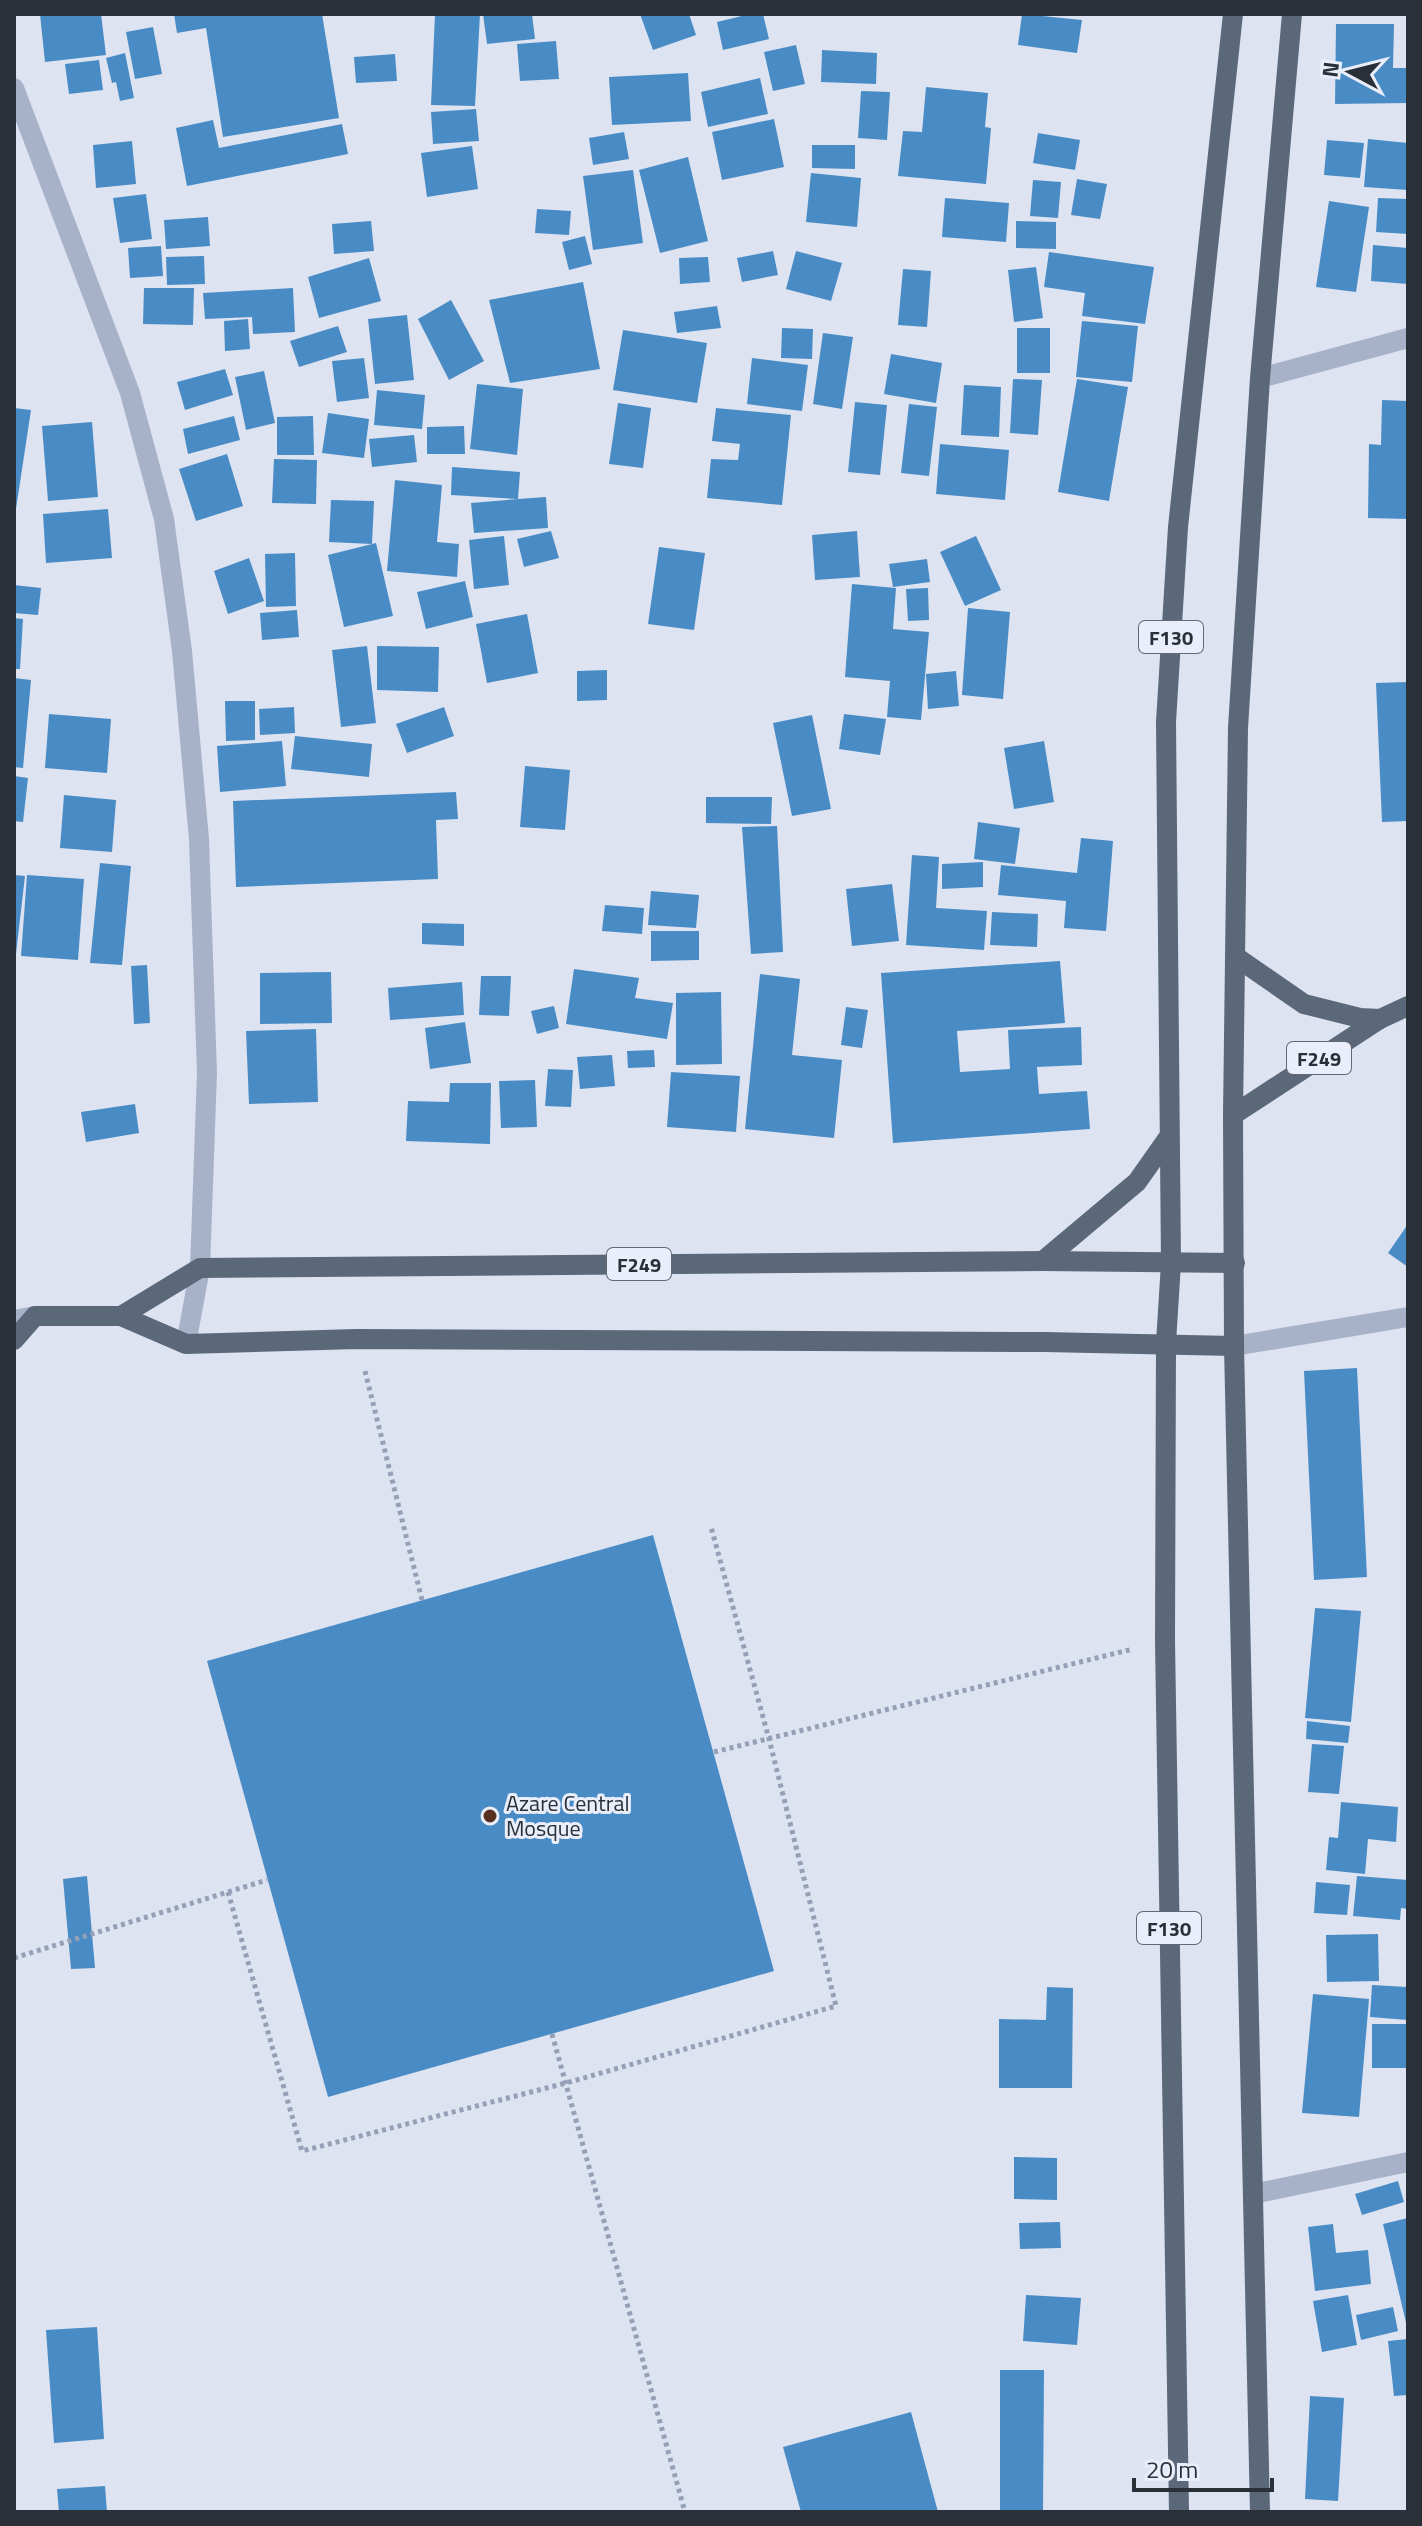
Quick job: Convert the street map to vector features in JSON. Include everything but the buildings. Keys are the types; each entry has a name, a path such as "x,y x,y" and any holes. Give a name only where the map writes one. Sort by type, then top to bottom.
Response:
{"main road":[{"name":"F130","path":"1179,2512 1165,1641 1166,1343 1171,1263 1166,722 1180,512 1233,14"},
{"path":"1260,2512 1234,1346 1233,1115 1238,728 1260,378 1292,14"},
{"path":"1236,957 1304,1004 1360,1018 1380,1019"},
{"name":"F249","path":"1233,1115 1380,1019 1408,1006"},
{"path":"1043,1261 1137,1182 1168,1138"},
{"name":"F249","path":"200,1268 1043,1261 1235,1263"},
{"path":"121,1316 200,1268"},
{"path":"14,1340 24,1318 121,1316 186,1344 357,1339 1166,1343 1234,1346"}],"street":[{"path":"14,88 130,393 164,519 182,651 199,839 207,1073 200,1268 186,1344"},
{"path":"1260,378 1408,338"},
{"path":"1234,1346 1408,1317"},
{"path":"1253,2194 1408,2162"}],"path":[{"path":"357,1339 422,1600"},
{"path":"228,1892 302,2151 566,2083 836,2006 769,1739 711,1527"},
{"path":"714,1752 1165,1641"},
{"path":"14,1958 267,1880"},
{"path":"552,2034 685,2512"}],"place":[{"name":"Azare Central Mosque","path":"490,1816"}]}
